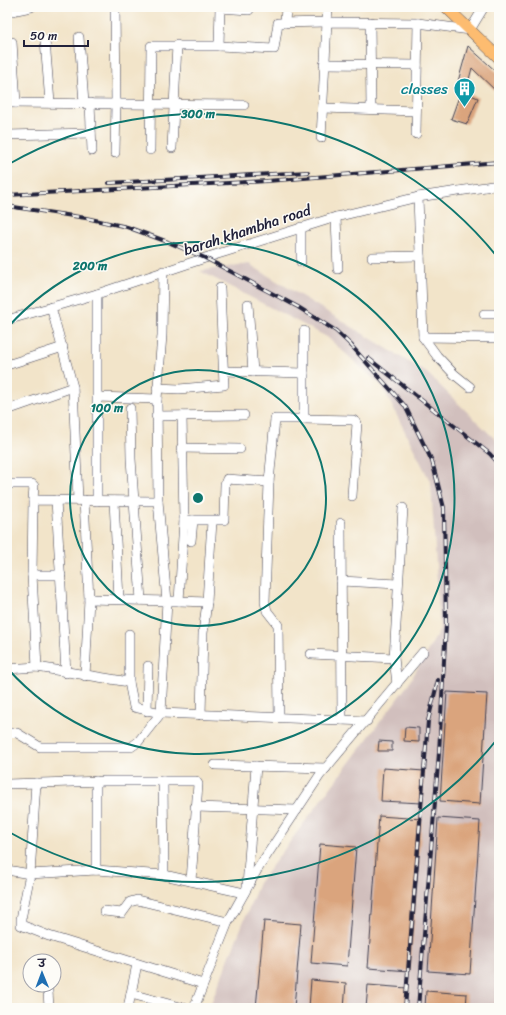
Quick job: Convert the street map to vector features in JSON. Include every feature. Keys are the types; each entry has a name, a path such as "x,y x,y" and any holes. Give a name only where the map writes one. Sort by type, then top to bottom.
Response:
{"main road":[{"path":"446,7 499,58"}],"street":[{"path":"7,12 31,7"},
{"path":"115,7 115,153"},
{"path":"285,23 286,7"},
{"path":"321,138 328,7"},
{"path":"150,150 151,46 219,46 274,50 277,24 285,23 418,23 470,30 484,7"},
{"path":"219,46 220,8 249,10"},
{"path":"370,22 371,109"},
{"path":"416,134 418,23"},
{"path":"78,37 91,133 92,151"},
{"path":"46,40 50,103"},
{"path":"12,42 12,103 244,105"},
{"path":"172,148 177,45"},
{"path":"324,64 417,65"},
{"path":"323,108 416,111"},
{"path":"7,135 91,133"},
{"name":"barah khambha road","path":"7,320 97,294 163,271 336,217 418,197 499,185"},
{"path":"418,197 423,336 437,356 454,374 470,387"},
{"path":"336,217 338,269"},
{"path":"301,227 301,262"},
{"path":"372,257 420,256"},
{"path":"7,732 17,733 40,748 131,747 138,742 161,713 167,601 158,501 156,399 162,335 163,271"},
{"path":"158,388 179,389 222,386 226,382 220,288"},
{"path":"97,294 97,500"},
{"path":"248,304 253,372"},
{"path":"51,307 73,387 90,599 85,676"},
{"path":"484,314 499,314"},
{"path":"304,331 304,419"},
{"path":"423,336 499,338"},
{"path":"7,365 63,347"},
{"path":"225,372 304,373"},
{"path":"7,410 73,387"},
{"path":"98,397 156,399"},
{"path":"130,408 140,600"},
{"path":"156,416 244,415"},
{"path":"182,416 181,448 191,541"},
{"path":"279,717 278,625 267,611 265,602 269,482 275,419 356,421 352,496"},
{"path":"181,448 240,449"},
{"path":"189,520 212,521 225,519 227,479 269,482"},
{"path":"7,484 32,484 34,486 32,575 37,667"},
{"path":"33,500 158,501"},
{"path":"56,500 66,672"},
{"path":"114,501 118,599"},
{"path":"397,684 394,658 403,508"},
{"path":"179,601 189,520"},
{"path":"201,715 203,633 207,602 212,521"},
{"path":"341,523 343,655 342,720"},
{"path":"32,575 60,575"},
{"path":"341,581 398,584"},
{"path":"90,599 207,602"},
{"path":"129,634 129,682 132,705 135,708 161,713 367,721"},
{"path":"194,1008 228,922 297,810 326,768 367,721 423,652"},
{"path":"311,654 394,658"},
{"path":"147,711 148,666"},
{"path":"7,669 37,667 129,682"},
{"path":"215,765 326,768"},
{"path":"246,891 256,766"},
{"path":"96,781 96,870"},
{"path":"7,784 96,781 196,782 198,784 191,881"},
{"path":"163,781 164,874"},
{"path":"36,783 30,874 21,925 49,936 203,984"},
{"path":"196,807 297,810"},
{"path":"7,870 30,874 96,870 164,874 191,881 246,891"},
{"path":"104,911 122,913 130,902 137,900 228,922"},
{"path":"128,1008 138,964"},
{"path":"48,993 49,1008"},
{"path":"131,994 184,1008"}],"shaded area":[{"path":"249,264 427,373 499,443 499,1008 209,1008 259,883 407,686 440,630 431,483 382,386 327,337 200,271"}],"building":[{"path":"468,46 499,74 499,94 472,68 467,87 457,85"},
{"name":"classes","path":"461,91 478,98 467,124 451,119"},
{"path":"447,692 487,694 480,804 440,801"},
{"path":"405,727 419,728 419,742 404,741"},
{"path":"379,741 392,742 392,751 378,751"},
{"path":"383,768 424,771 422,803 381,801"},
{"path":"379,816 422,819 410,971 368,968"},
{"path":"438,818 480,821 470,974 428,971"},
{"path":"320,844 356,847 347,966 311,963"},
{"path":"264,921 301,924 294,1008 256,1008"},
{"path":"311,980 346,983 344,1008 309,1008"},
{"path":"368,985 407,988 406,1008 366,1008"},
{"path":"426,991 467,994 466,1008 425,1008"}],"railway":[{"path":"7,195 267,181 499,162"},
{"path":"109,183 308,172"},
{"path":"7,206 86,218 127,227 168,242 205,258 298,307 336,331 352,346"},
{"path":"349,343 405,406 432,461 444,508 446,624 439,753 418,1008"},
{"path":"368,358 490,454 499,464"},
{"path":"405,1008 428,721 438,680"}],"place":[{"name":"classes","path":"464,108"}]}
